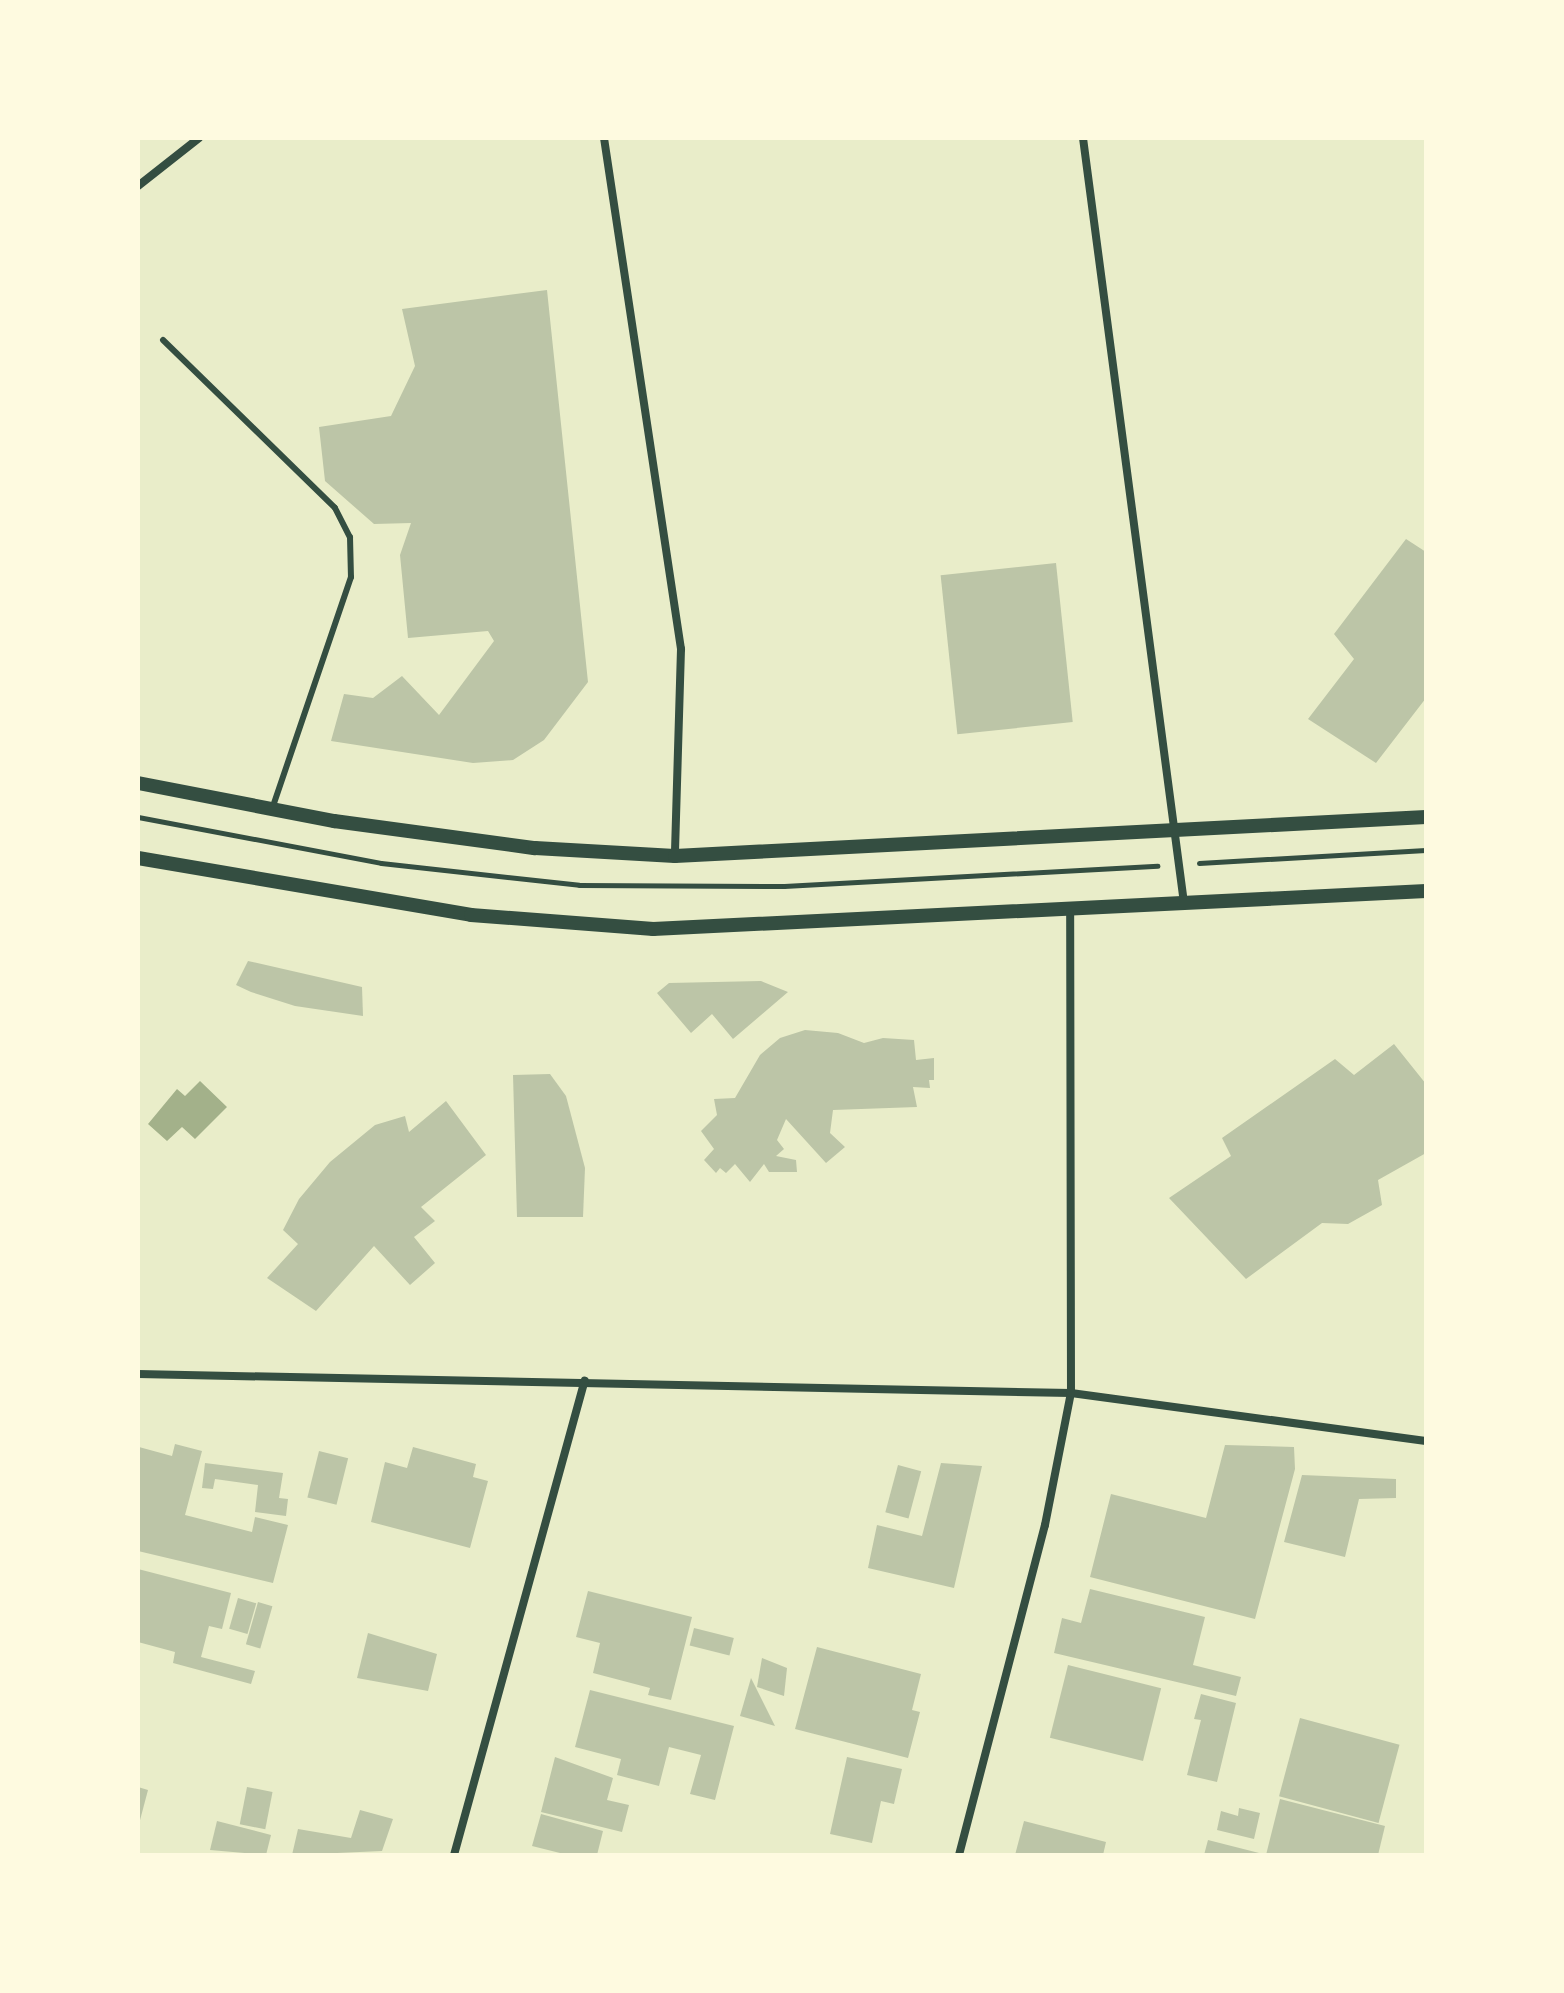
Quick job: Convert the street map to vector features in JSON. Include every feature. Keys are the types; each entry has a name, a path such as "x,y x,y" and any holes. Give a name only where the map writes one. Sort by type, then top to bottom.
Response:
{"street":[{"path":"138,186 199,138"},
{"path":"604,138 681,649 675,856"},
{"path":"1083,138 1177,830 1184,904"},
{"path":"138,783 272,809 535,848 675,856 1426,817"},
{"path":"138,858 309,891 568,926 653,929 1070,911 1426,891"},
{"path":"959,1855 1045,1525 1071,1393 1070,911"},
{"path":"138,1374 1071,1393 1426,1441"},
{"path":"454,1855 585,1381"}],"lane":[{"path":"163,340 335,508 350,537 351,577 272,809"}],"shaded area":[{"path":"200,1081 227,1107 195,1139 182,1127 167,1141 148,1124 177,1089 185,1096"}],"building":[{"path":"547,290 588,682 544,740 513,760 473,763 331,741 344,694 373,698 402,676 439,715 494,641 488,631 408,638 400,555 411,523 374,524 325,481 319,427 391,416 415,366 402,309"},
{"path":"1406,539 1426,552 1426,698 1376,763 1308,719 1354,659 1334,634"},
{"path":"1056,563 1073,722 957,734 941,575"},
{"path":"248,961 362,987 363,1016 295,1006 236,985"},
{"path":"761,981 788,992 733,1039 712,1014 691,1033 657,993 669,983"},
{"path":"805,1030 838,1033 864,1043 883,1038 914,1040 916,1060 934,1058 934,1080 929,1080 930,1088 913,1087 917,1107 833,1110 830,1133 845,1147 826,1163 786,1119 777,1140 784,1149 776,1156 796,1160 797,1172 769,1172 764,1164 750,1182 735,1164 726,1173 720,1168 716,1173 704,1160 714,1149 701,1131 717,1115 714,1099 735,1098 760,1055 780,1038"},
{"path":"1394,1044 1426,1084 1426,1153 1378,1180 1382,1205 1348,1224 1322,1223 1246,1279 1169,1198 1231,1156 1222,1138 1335,1059 1354,1075"},
{"path":"550,1074 566,1096 585,1168 583,1217 517,1217 513,1075"},
{"path":"446,1101 486,1155 421,1207 435,1221 414,1237 435,1263 410,1285 374,1246 316,1311 267,1278 298,1244 283,1230 299,1199 330,1162 375,1125 405,1116 409,1132"},
{"path":"175,1444 202,1451 185,1515 252,1532 255,1517 288,1525 273,1583 138,1551 139,1447 172,1456"},
{"path":"1225,1445 1294,1447 1295,1469 1255,1619 1090,1577 1111,1494 1206,1518"},
{"path":"413,1447 476,1464 473,1477 488,1481 470,1548 371,1522 385,1462 407,1468"},
{"path":"319,1451 348,1458 336,1505 307,1498"},
{"path":"205,1463 283,1473 279,1498 288,1499 286,1516 255,1512 258,1485 215,1479 213,1489 202,1488"},
{"path":"941,1463 982,1466 954,1588 868,1568 877,1525 922,1536"},
{"path":"898,1465 921,1471 909,1519 885,1512"},
{"path":"1302,1475 1396,1479 1396,1498 1359,1499 1345,1557 1284,1542"},
{"path":"138,1569 231,1593 222,1629 209,1626 201,1657 255,1671 251,1684 173,1663 175,1652 138,1642"},
{"path":"1090,1589 1205,1617 1193,1665 1241,1677 1236,1696 1054,1653 1062,1618 1081,1623"},
{"path":"588,1591 692,1617 671,1700 648,1695 650,1688 593,1673 600,1643 576,1637"},
{"path":"238,1598 256,1603 247,1634 229,1629"},
{"path":"258,1602 272,1606 260,1648 246,1644"},
{"path":"694,1628 734,1638 729,1655 690,1645"},
{"path":"368,1633 437,1654 428,1691 357,1678"},
{"path":"817,1647 921,1674 912,1710 920,1712 908,1758 795,1729"},
{"path":"762,1658 787,1668 784,1696 757,1687"},
{"path":"1068,1665 1161,1688 1143,1761 1050,1738"},
{"path":"751,1678 775,1726 740,1716"},
{"path":"590,1690 734,1726 715,1800 690,1794 701,1755 669,1747 659,1786 617,1775 621,1759 575,1747"},
{"path":"1201,1694 1236,1703 1217,1782 1187,1775 1201,1720 1194,1719"},
{"path":"1300,1718 1399,1745 1379,1823 1279,1796"},
{"path":"555,1757 613,1778 607,1800 629,1805 622,1832 541,1812"},
{"path":"847,1757 902,1769 894,1804 881,1801 872,1843 830,1834"},
{"path":"138,1787 148,1790 139,1824 138,1824"},
{"path":"247,1787 273,1792 265,1829 240,1824"},
{"path":"1280,1799 1385,1826 1378,1855 1266,1855"},
{"path":"1239,1808 1260,1813 1254,1839 1217,1830 1221,1811 1238,1816"},
{"path":"360,1810 393,1819 382,1851 292,1855 298,1829 351,1838"},
{"path":"541,1814 603,1831 597,1855 568,1855 532,1846"},
{"path":"217,1821 271,1835 266,1855 210,1850"},
{"path":"1024,1821 1106,1842 1103,1855 1015,1855"},
{"path":"1208,1840 1263,1854 1263,1855 1204,1855"}]}
